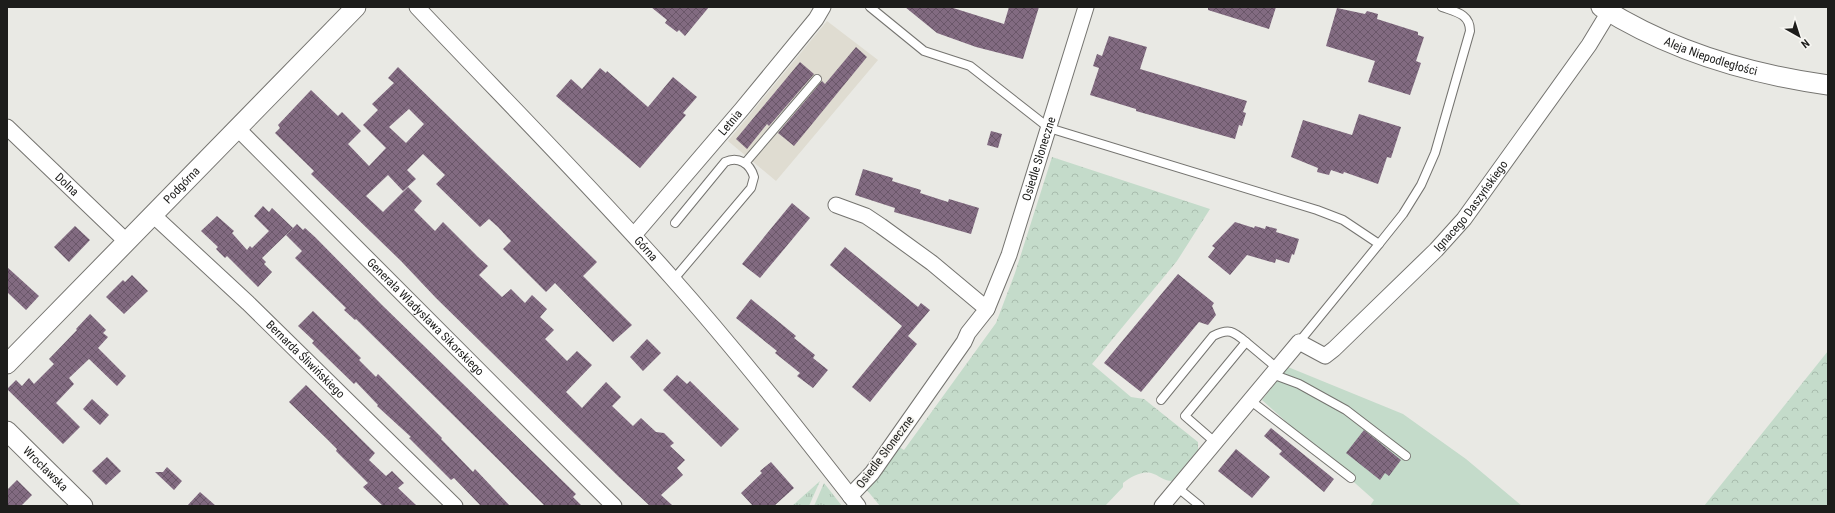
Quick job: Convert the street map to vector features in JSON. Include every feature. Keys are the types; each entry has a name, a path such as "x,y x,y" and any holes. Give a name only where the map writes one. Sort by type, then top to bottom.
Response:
{"street":[{"name":"Podgórna","path":"7,364 153,216 236,128 356,7"},
{"name":"Górna","path":"417,7 674,279 736,353 854,501"},
{"name":"Letnia","path":"634,235 742,109 816,19 823,7"},
{"name":"Osiedle Słoneczne","path":"854,501 964,342 968,333 987,309 1009,254 1086,7"},
{"name":"Aleja Niepodległości","path":"1608,9 1659,37 1700,54 1757,72 1828,85"},
{"name":"Ignacego Daszyńskiego","path":"1299,342 1325,356 1436,250 1464,219 1487,189 1589,45 1608,9"},
{"name":"Dolna","path":"7,127 127,242"},
{"name":"Generała Władysława Sikorskiego","path":"236,128 614,506"},
{"path":"836,205 866,216 881,226 932,263 987,309"},
{"name":"Bernarda Śliwińskiego","path":"153,216 248,303 455,506"},
{"path":"1162,506 1299,342"},
{"name":"Wrocławska","path":"7,431 83,506"}],"lane":[{"path":"870,7 924,51 970,66 1049,128 1317,210 1343,220 1379,244"},
{"path":"1299,342 1403,214 1421,185 1435,154 1470,31 1470,24 1461,13 1442,7"},
{"path":"745,163 817,79"},
{"path":"674,223 725,162 736,159 745,163 749,167 754,177 751,188 674,279"},
{"path":"1161,400 1213,336 1224,330 1234,332 1275,371 1346,410 1406,456"},
{"path":"1216,443 1185,416 1246,342"},
{"path":"1251,400 1351,478"},
{"path":"1178,488 1200,506"}],"shaded area":[{"path":"827,21 878,60 776,181 728,141"}],"green space":[{"path":"1052,157 1210,209 1177,261 1092,364 1131,397 1144,399 1198,442 1198,450 1172,481 1166,480 1151,473 1136,475 1123,483 1123,487 1105,506 880,506 866,489 896,445 904,450 996,323 1015,273"},
{"path":"1828,351 1828,506 1704,506"},
{"path":"1288,367 1403,414 1466,459 1522,506 1370,506 1374,500 1262,400"},
{"path":"820,481 809,506 792,506"},
{"path":"824,483 842,506 814,506"}],"building":[{"path":"651,7 709,7 685,36 679,30 677,32 665,23 667,20"},
{"path":"905,7 950,7 1004,24 1009,7 1039,7 1023,59 976,47 937,33"},
{"path":"1208,7 1276,7 1269,29 1208,10"},
{"path":"1337,8 1365,14 1367,11 1378,14 1377,19 1418,32 1418,35 1424,37 1416,61 1421,63 1410,95 1368,82 1375,61 1326,46"},
{"path":"1109,36 1147,47 1140,69 1247,101 1243,112 1246,113 1242,126 1239,125 1235,139 1136,111 1136,109 1090,95 1099,68 1093,66 1097,54 1102,56"},
{"path":"856,47 867,57 794,146 778,133 822,81 825,84"},
{"path":"800,62 814,74 769,126 767,124 747,149 736,139"},
{"path":"398,67 597,262 583,276 632,325 613,342 555,283 546,292 503,249 511,241 498,227 489,219 480,227 436,184 445,175 423,154 407,170 416,179 403,191 388,175 366,196 383,212 408,187 422,201 414,210 435,231 443,222 488,266 479,275 502,297 511,289 525,303 532,295 547,309 540,317 554,330 545,339 567,361 577,351 592,365 566,392 582,408 606,382 621,397 612,406 633,426 641,418 656,432 664,433 674,443 670,446 685,460 677,468 683,475 661,495 673,506 650,506 619,477 311,174 314,171 275,133 280,128 278,125 311,90 338,116 342,112 361,131 348,144 369,166 386,148 363,125 378,110 372,104 394,83 388,78","holes":["409,109 424,124 406,143 389,127"]},
{"path":"600,68 606,73 607,71 648,107 673,77 697,97 683,113 686,115 640,168 556,96 571,79 582,89"},
{"path":"1359,114 1401,127 1391,158 1387,157 1378,184 1344,172 1343,174 1331,170 1329,175 1317,172 1318,168 1291,157 1303,120 1352,135"},
{"path":"991,131 1002,134 998,148 987,145"},
{"path":"863,169 893,178 892,181 921,190 920,193 948,202 949,199 979,208 971,234 894,212 895,208 855,195"},
{"path":"792,203 810,218 760,278 742,264"},
{"path":"263,206 269,212 272,208 293,228 262,258 266,262 264,264 272,272 258,287 227,256 225,258 216,249 218,247 201,231 217,216 234,231 232,233 247,250 250,246 252,248 269,231 254,216"},
{"path":"1235,222 1254,228 1255,226 1265,229 1266,226 1277,229 1276,232 1299,239 1294,255 1292,254 1289,263 1276,259 1275,263 1247,255 1230,275 1208,257 1215,248 1212,246"},
{"path":"297,224 303,230 305,228 315,237 382,305 576,494 573,497 582,506 545,506 356,319 355,320 344,310 346,308 295,258 302,251 286,235"},
{"path":"75,226 90,240 69,262 54,247"},
{"path":"845,247 918,307 921,303 930,310 908,336 917,344 870,402 852,387 902,326 830,265"},
{"path":"7,267 39,296 26,310 7,292"},
{"path":"1178,274 1214,303 1212,306 1216,315 1208,325 1199,322 1141,392 1104,363"},
{"path":"132,275 148,291 124,314 106,297 123,280 125,282"},
{"path":"751,299 796,336 794,338 815,355 813,358 828,370 813,388 797,376 800,373 775,353 777,351 736,318"},
{"path":"313,311 361,358 359,360 376,377 378,374 442,438 441,439 473,472 475,469 510,506 481,506 454,478 451,480 409,438 411,437 377,406 378,405 356,382 354,384 322,353 312,343 314,341 298,326"},
{"path":"90,314 106,330 103,333 108,337 98,348 126,376 117,386 89,359 69,378 74,384 56,403 80,427 63,444 7,389 16,380 22,386 29,378 34,384 54,364 49,359"},
{"path":"647,339 661,353 643,371 630,357"},
{"path":"677,375 687,384 690,381 739,429 721,447 663,390"},
{"path":"306,385 375,453 369,460 386,476 392,471 404,483 398,488 417,506 383,506 363,487 368,483 336,451 337,449 289,402"},
{"path":"92,399 109,415 100,425 83,409"},
{"path":"1271,428 1334,479 1324,492 1279,454 1282,451 1264,436"},
{"path":"1364,430 1401,460 1389,476 1385,473 1380,480 1346,453"},
{"path":"1236,449 1270,477 1252,498 1218,471"},
{"path":"107,457 121,471 106,485 92,471"},
{"path":"771,462 794,488 774,506 753,506 741,493 762,473 760,471"},
{"path":"167,467 182,481 174,490 155,472 163,472"},
{"path":"17,480 32,495 21,506 7,506 7,490"},
{"path":"200,492 216,506 187,506"}]}
